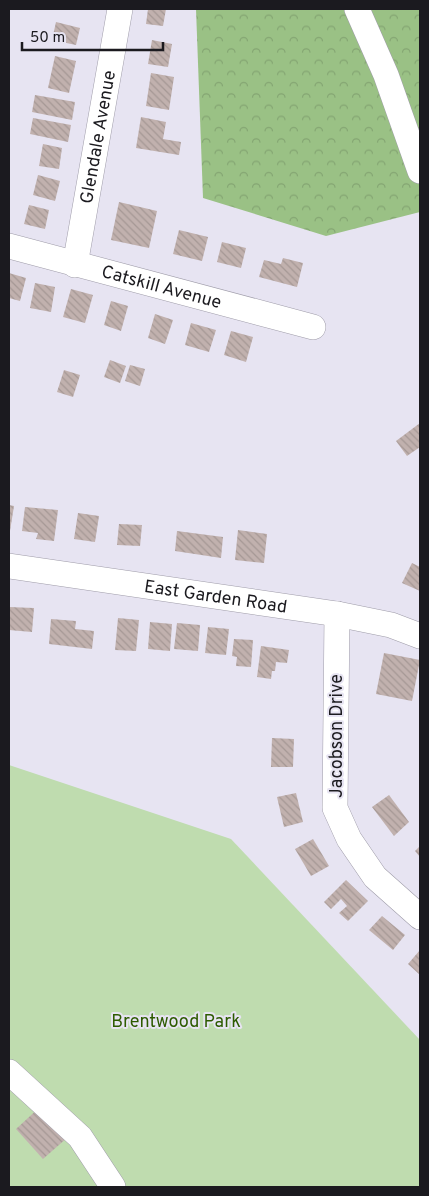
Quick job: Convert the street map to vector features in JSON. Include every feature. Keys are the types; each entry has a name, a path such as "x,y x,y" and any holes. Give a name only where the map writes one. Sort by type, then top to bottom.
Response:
{"street":[{"name":"Glendale Avenue","path":"75,265 120,9"},
{"path":"357,9 386,75 420,171"},
{"name":"Catskill Avenue","path":"9,246 313,327"},
{"name":"East Garden Road","path":"9,566 337,614 391,625 420,636"},
{"name":"Jacobson Drive","path":"337,614 335,808 349,840 375,877 420,917"},
{"path":"9,1072 80,1137 113,1187"}],"green space":[{"path":"196,9 420,9 420,212 326,236 203,198"},
{"name":"Brentwood Park","path":"9,765 231,839 420,1040 420,1187 9,1187"}],"building":[{"path":"148,9 166,9 163,26 146,24"},
{"path":"56,22 80,28 76,45 52,40"},
{"path":"152,40 172,44 168,67 148,64"},
{"path":"55,56 76,61 69,93 48,88"},
{"path":"151,73 174,77 169,110 146,106"},
{"path":"35,95 75,102 72,120 32,112"},
{"path":"141,117 166,122 163,139 181,142 179,155 136,148"},
{"path":"33,118 71,125 68,142 30,134"},
{"path":"43,144 62,148 59,169 39,166"},
{"path":"38,175 60,181 55,201 33,195"},
{"path":"119,202 157,211 149,248 111,240"},
{"path":"29,205 49,210 45,229 24,224"},
{"path":"179,230 208,237 202,261 173,254"},
{"path":"222,242 246,248 241,268 217,262"},
{"path":"283,258 303,263 297,287 259,277 264,260 281,264"},
{"path":"9,273 26,278 20,301 9,298"},
{"path":"35,283 55,287 51,312 30,308"},
{"path":"71,289 93,295 85,323 63,317"},
{"path":"111,301 128,306 121,331 104,325"},
{"path":"155,314 173,320 165,344 148,338"},
{"path":"191,323 216,330 209,352 185,345"},
{"path":"231,331 253,337 246,362 224,355"},
{"path":"110,360 126,366 120,383 104,377"},
{"path":"130,365 145,369 140,386 125,381"},
{"path":"64,370 80,375 73,397 57,392"},
{"path":"420,423 420,447 407,456 396,441"},
{"path":"9,505 14,506 10,531 9,531"},
{"path":"25,507 58,510 54,541 36,539 38,533 22,531"},
{"path":"78,513 99,516 95,542 74,539"},
{"path":"119,524 142,525 140,546 117,545"},
{"path":"238,530 267,534 264,563 235,560"},
{"path":"177,531 223,537 221,558 175,551"},
{"path":"412,563 420,567 420,591 402,583"},
{"path":"9,607 34,608 32,632 9,630"},
{"path":"118,618 139,620 136,651 115,650"},
{"path":"51,619 76,621 75,629 94,631 92,649 49,644"},
{"path":"150,622 172,624 170,651 148,649"},
{"path":"177,623 200,625 198,651 174,649"},
{"path":"208,627 229,629 226,655 205,653"},
{"path":"234,639 253,640 251,667 236,666 237,657 232,656"},
{"path":"261,646 289,650 287,663 276,662 275,671 272,671 271,679 257,677"},
{"path":"384,653 420,660 412,701 376,694"},
{"path":"272,738 294,739 293,767 271,767"},
{"path":"296,793 303,822 284,827 277,797"},
{"path":"389,795 409,822 394,836 372,807"},
{"path":"313,839 329,866 311,876 295,849"},
{"path":"420,846 420,857 415,851"},
{"path":"346,880 368,901 348,921 339,913 347,906 341,899 331,909 324,902"},
{"path":"382,916 405,935 393,950 369,930"},
{"path":"420,950 420,975 408,964"},
{"path":"41,1106 68,1137 43,1159 16,1129"}]}
